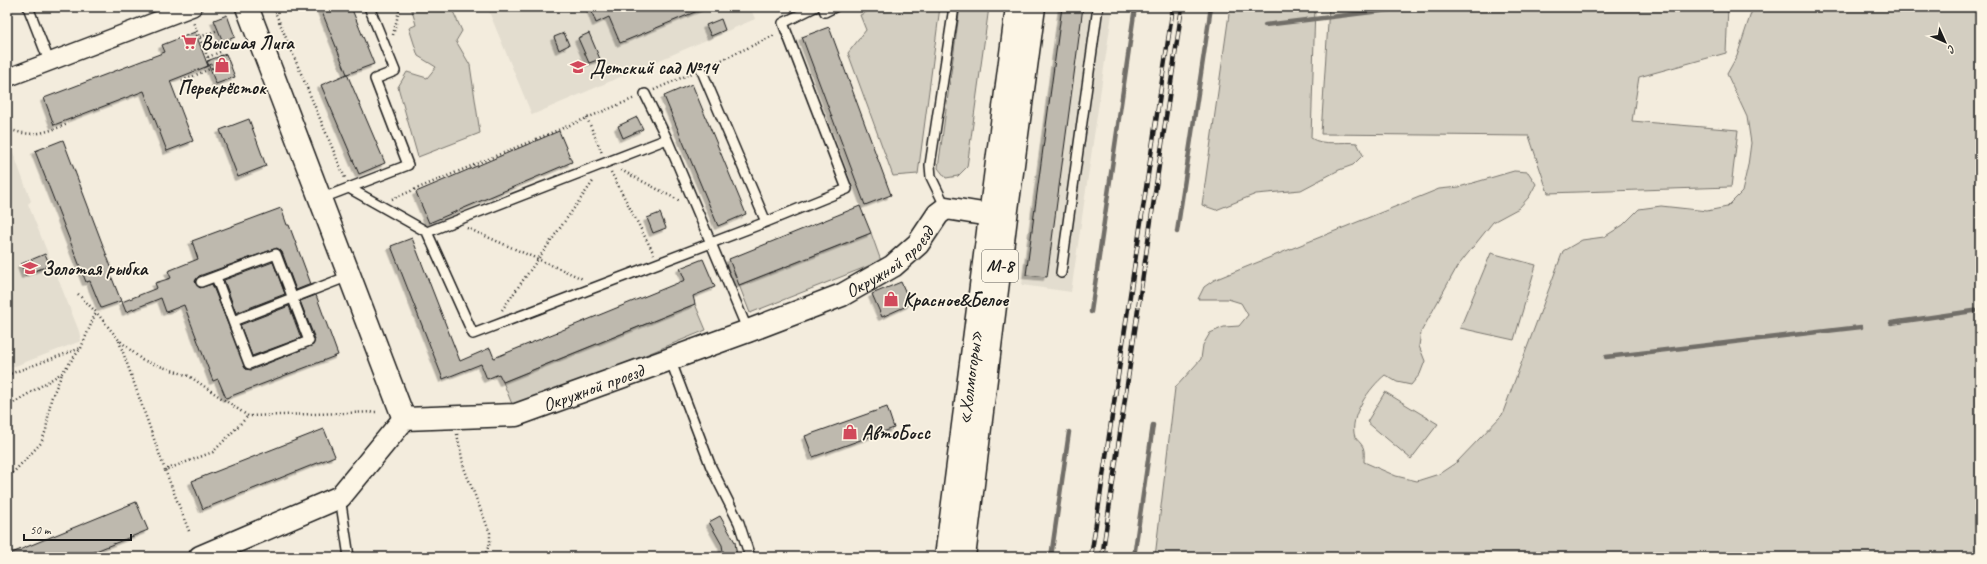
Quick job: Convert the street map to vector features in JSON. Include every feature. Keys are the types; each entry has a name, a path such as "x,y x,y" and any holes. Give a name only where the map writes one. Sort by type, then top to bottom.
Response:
{"main road":[{"path":"200,557 340,497 404,419 247,7"},
{"name":"«Холмогоры»","path":"946,557 1017,7"},
{"name":"«Холмогоры»","path":"964,557 1006,217 1034,7"},
{"name":"Окружной проезд","path":"404,419 516,415 748,331 842,294 893,266 918,244 938,214 946,208 989,215"}],"street":[{"path":"7,78 190,8"}],"lane":[{"path":"28,7 49,61"},
{"path":"320,200 408,165 375,79 395,71 369,7"},
{"path":"349,188 428,232 473,334 711,244 847,189 783,22 815,7"},
{"path":"823,7 825,12 835,7"},
{"path":"946,208 931,177 930,165 954,7"},
{"path":"1061,273 1098,7"},
{"path":"701,69 766,222"},
{"path":"644,94 667,140 748,331"},
{"path":"428,232 667,140"},
{"path":"201,282 216,276 276,254 309,341 249,364 216,276"},
{"path":"233,321 349,276"},
{"path":"670,359 711,467 739,523 750,557"},
{"path":"340,497 349,557"}],"path":[{"path":"273,7 349,188"},
{"path":"387,52 400,7"},
{"path":"182,81 212,68 190,8"},
{"path":"200,37 218,30"},
{"path":"379,205 644,94 786,30"},
{"path":"208,57 220,52 221,56"},
{"path":"587,118 606,163 659,264"},
{"path":"7,128 14,131 38,135 68,124"},
{"path":"606,163 630,173 697,211"},
{"path":"491,327 606,163"},
{"path":"454,222 599,286"},
{"path":"78,294 96,312 119,340 142,360 189,376 248,416 377,412"},
{"path":"7,479 41,443 46,430 51,399 62,373 81,348 96,312"},
{"path":"119,340 165,470 189,531"},
{"path":"7,375 81,348"},
{"path":"7,407 62,373"},
{"path":"165,470 213,452 248,416"},
{"path":"453,418 464,468 490,533 490,543 484,557"}],"shaded area":[{"path":"411,7 451,7 462,31 456,41 470,65 480,133 418,157 398,87 407,72 427,78 436,67 418,56 409,28 416,25"},
{"name":"Детский сад №14","path":"487,7 750,7 755,19 532,115"},
{"path":"878,7 940,7 918,174 893,176 848,53 866,30 860,15"},
{"path":"960,7 989,7 967,167 958,176 946,178 938,168"},
{"path":"1058,7 1113,7 1071,292 1022,285"},
{"path":"1230,7 1315,7 1311,138 1327,143 1357,143 1363,155 1353,165 1339,170 1301,190 1256,194 1216,210 1202,205"},
{"path":"1329,7 1728,7 1726,53 1639,77 1632,121 1738,130 1731,187 1548,193 1529,136 1321,134"},
{"path":"1753,7 1980,7 1980,557 1155,557 1175,388 1201,359 1203,345 1210,333 1224,327 1239,326 1248,315 1241,303 1228,299 1198,299 1204,287 1214,280 1439,189 1459,187 1514,171 1528,172 1536,184 1529,197 1519,208 1493,222 1457,267 1421,332 1419,346 1425,361 1420,374 1411,385 1397,382 1385,375 1373,387 1357,412 1354,429 1355,437 1364,449 1364,462 1396,476 1417,481 1439,474 1457,462 1502,415 1563,251 1582,240 1604,237 1623,225 1639,209 1661,206 1707,211 1727,207 1742,192 1751,143 1747,117 1727,74 1737,56"},
{"name":"Золотая рыбка","path":"7,136 31,201 28,204 79,331 81,341 7,369"},
{"path":"871,233 881,261 750,313 739,285"},
{"path":"1491,253 1536,265 1514,340 1460,328"},
{"path":"695,304 706,330 514,409 503,382"},
{"path":"1385,392 1438,424 1411,459 1367,422"}],"building":[{"path":"320,7 351,7 374,64 347,74"},
{"path":"590,7 707,7 620,43 609,17 596,23"},
{"path":"1062,7 1083,7 1047,277 1026,275"},
{"path":"227,15 235,37 223,42 214,20"},
{"path":"721,19 725,30 711,36 706,25"},
{"path":"829,27 891,195 865,205 802,37"},
{"path":"195,32 208,66 170,81 193,141 167,151 144,91 54,125 44,98 165,52 162,45"},
{"path":"564,33 569,45 559,50 554,37"},
{"path":"589,33 600,59 589,63 578,38"},
{"name":"Перекрёсток","path":"226,54 235,77 216,84 207,61"},
{"path":"347,74 385,163 359,174 321,85"},
{"path":"692,84 746,214 718,226 664,96"},
{"path":"637,117 643,129 623,138 618,126"},
{"path":"249,119 266,166 238,177 220,130"},
{"path":"559,131 572,162 429,223 416,192"},
{"path":"63,140 113,272 110,273 121,301 101,308 90,281 86,282 35,151"},
{"path":"860,206 871,233 739,285 729,259"},
{"path":"281,208 311,284 296,290 282,252 277,248 199,276 195,281 196,284 200,288 212,284 246,369 251,370 313,345 315,339 300,301 316,295 338,355 226,398 218,379 213,381 184,305 166,312 161,298 126,312 122,302 157,288 155,283 171,278 168,271 198,259 192,241"},
{"path":"660,213 666,228 653,233 647,218"},
{"path":"412,238 460,361 490,348 494,358 685,280 680,268 703,259 715,287 693,296 695,304 503,382 499,374 487,379 481,364 443,379 391,246"},
{"path":"45,254 50,265 25,275 21,264"},
{"path":"273,262 285,294 236,313 224,280"},
{"name":"Красное&Белое","path":"901,282 911,304 882,317 872,294"},
{"path":"289,306 301,338 252,356 240,325"},
{"name":"АвтоБосс","path":"887,407 894,428 813,457 805,436"},
{"path":"324,429 335,456 203,509 192,481"},
{"path":"136,502 148,530 81,557 7,557 7,555"},
{"path":"720,516 735,542 737,557 724,557 722,545 709,522"}],"waterway":[{"path":"1091,312 1135,7"},
{"path":"1177,232 1211,7"},
{"path":"1265,25 1413,7"},
{"path":"1891,323 1980,310"},
{"path":"1606,357 1861,327"},
{"path":"1134,557 1153,425"},
{"path":"1051,557 1069,432"}],"railway":[{"path":"1091,557 1173,7"},
{"path":"1102,557 1182,7"}],"place":[{"name":"Высшая Лига","path":"189,42"},
{"name":"Перекрёсток","path":"222,65"},
{"name":"Детский сад №14","path":"578,67"},
{"name":"Золотая рыбка","path":"30,268"},
{"name":"Красное&Белое","path":"891,299"},
{"name":"АвтоБосс","path":"850,432"}]}
